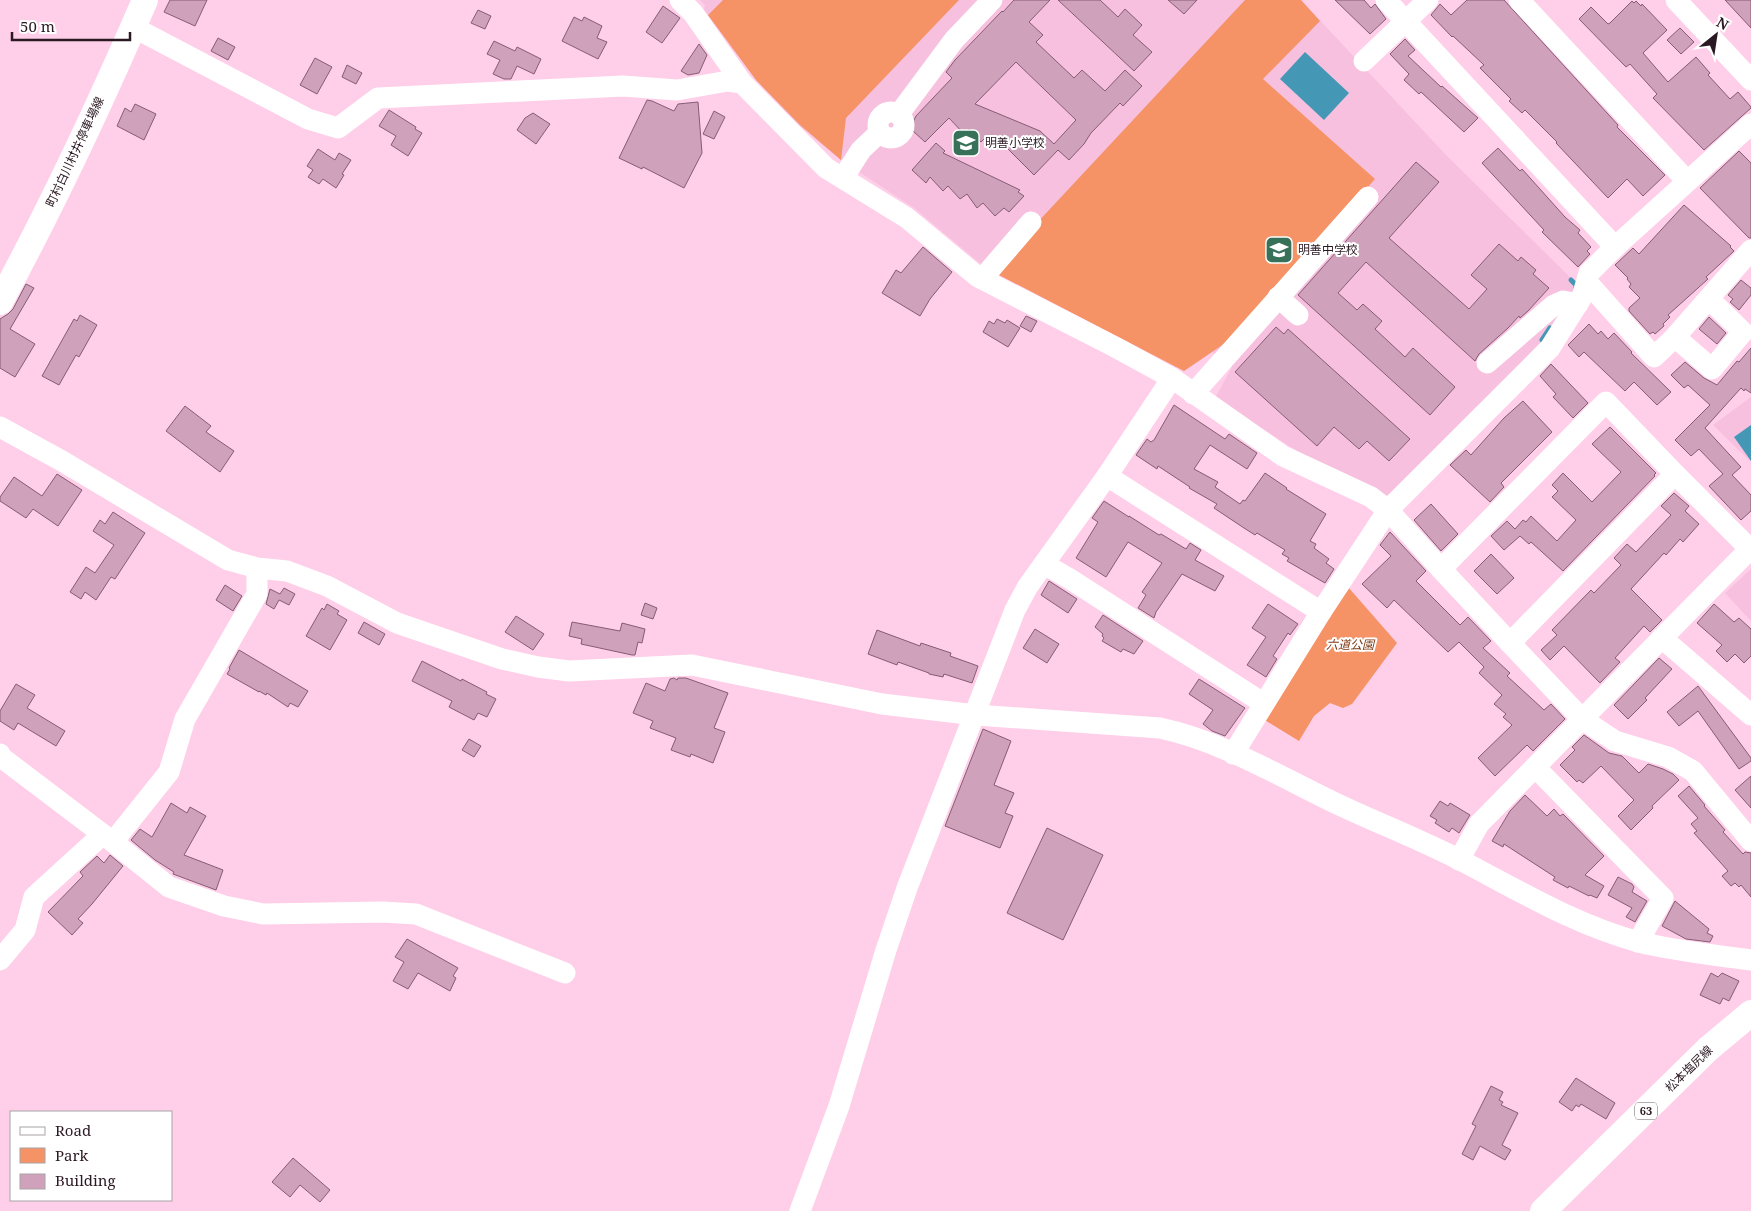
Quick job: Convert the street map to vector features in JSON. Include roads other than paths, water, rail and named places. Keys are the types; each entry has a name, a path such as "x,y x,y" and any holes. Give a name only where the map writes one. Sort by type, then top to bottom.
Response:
{"main road":[{"name":"町村白川村井停車場線","path":"0,302 59,186 145,0"},
{"name":"松本塩尻線","path":"1543,1211 1708,1049 1751,1013"}],"street":[{"path":"680,0 693,13 742,83 826,168 907,218 986,274 1172,378 1283,456 1371,497 1388,510 1582,719 1615,741 1668,757 1693,771 1751,841"},
{"path":"843,178 860,150 880,132 889,138 894,138 901,134 905,126 899,114 954,40 992,0"},
{"path":"1386,0 1615,247"},
{"path":"1364,60 1428,0"},
{"path":"1519,0 1687,181"},
{"path":"1676,0 1751,80"},
{"path":"134,27 308,119 338,128 378,98 623,86 677,90 728,81 742,83"},
{"path":"1233,754 1263,703 1388,510 1550,348 1587,282 1590,273 1615,247 1751,124"},
{"path":"1193,394 1368,197"},
{"path":"986,274 1031,222"},
{"path":"1587,282 1654,357 1675,337 1751,250"},
{"path":"1278,297 1298,315"},
{"path":"1675,337 1712,369 1743,332 1709,299"},
{"path":"1487,363 1554,305 1563,301 1574,303"},
{"path":"800,1211 839,1106 886,950 907,888 1015,610 1044,564 1107,476 1172,378"},
{"path":"1441,568 1606,402 1750,549 1479,824 1459,860"},
{"path":"0,427 228,560 257,568 288,571 327,586 398,623 502,658 538,667 569,671 692,665 882,704 976,714 1160,728 1187,734 1459,860 1579,921 1638,942 1751,960"},
{"path":"1510,643 1675,474"},
{"path":"1107,476 1321,612"},
{"path":"1044,564 1263,703"},
{"path":"0,960 25,930 34,897 108,838 169,772 185,719 257,594 257,568"},
{"path":"1662,638 1751,715"},
{"path":"0,754 1,757 169,887 224,906 263,914 384,912 416,914 565,973"},
{"path":"1534,767 1663,898 1638,942"}],"water":[{"path":"1305,52 1349,93 1324,120 1280,79"},
{"path":"1751,425 1751,461 1734,437"}],"waterway":[{"path":"1571,280 1576,285 1576,289"},
{"path":"1542,340 1550,328"}],"place":[{"name":"明善小学校","path":"966,143"},
{"name":"明善中学校","path":"1279,250"}],"park label":[{"name":"六道公園","path":"1350,645"}]}
